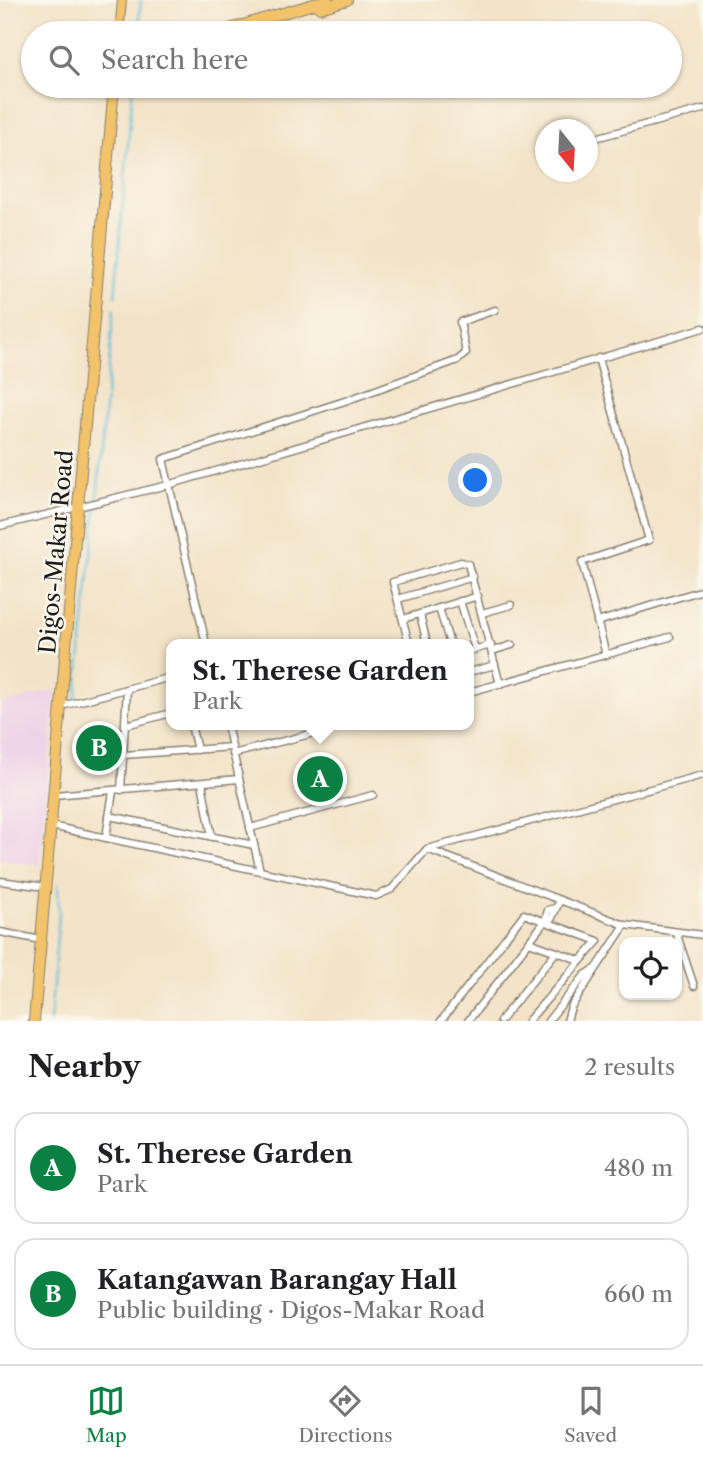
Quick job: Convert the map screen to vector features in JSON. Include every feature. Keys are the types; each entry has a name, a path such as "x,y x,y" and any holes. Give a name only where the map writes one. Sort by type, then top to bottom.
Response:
{"highway":[{"path":"256,21 327,0"},
{"path":"276,21 346,0"},
{"name":"Digos-Makar Road","path":"34,1021 113,98"}],"main road":[{"path":"120,21 122,0"}],"street":[{"path":"598,137 703,109"},
{"path":"205,639 162,461 166,457 348,400 458,360 466,353 460,323 495,310"},
{"path":"0,526 167,485 703,328"},
{"path":"598,358 649,540 582,562 606,656"},
{"path":"408,639 392,584 396,580 461,562 468,564 500,684"},
{"path":"398,599 473,578"},
{"path":"597,622 703,590"},
{"path":"403,619 478,596"},
{"path":"460,601 469,639"},
{"path":"482,613 511,605"},
{"path":"439,608 448,639"},
{"path":"420,614 426,639"},
{"path":"474,691 670,637"},
{"path":"474,650 512,645"},
{"path":"474,671 495,665"},
{"path":"62,706 166,678"},
{"path":"121,790 127,689"},
{"path":"126,725 166,714"},
{"path":"192,730 197,750"},
{"path":"228,730 260,871"},
{"path":"124,755 233,750 323,730"},
{"path":"51,827 381,895 392,889 428,849 703,775"},
{"path":"54,795 239,779"},
{"path":"202,783 212,837"},
{"path":"106,838 113,790"},
{"path":"250,828 373,795"},
{"path":"109,816 254,845"},
{"path":"428,849 625,925 703,935"},
{"path":"0,881 46,887"},
{"path":"468,1021 545,921 551,920 560,900"},
{"path":"440,1021 524,914 598,941 528,1021"},
{"path":"567,1021 570,1007 625,925"},
{"path":"0,932 41,940"},
{"path":"676,932 694,986"},
{"path":"529,942 579,960"},
{"path":"500,1021 556,952"},
{"path":"548,1021 584,975 594,969"}],"shaded area":[{"path":"56,690 39,865 0,859 0,704"}],"waterway":[{"path":"139,21 141,0"},
{"path":"115,296 132,98"},
{"path":"97,498 114,308"},
{"path":"76,699 96,509"},
{"path":"50,1021 59,913 58,884"}],"place":[{"name":"Katangawan Barangay Hall","path":"99,748"},
{"name":"St. Therese Garden","path":"320,779"}]}
